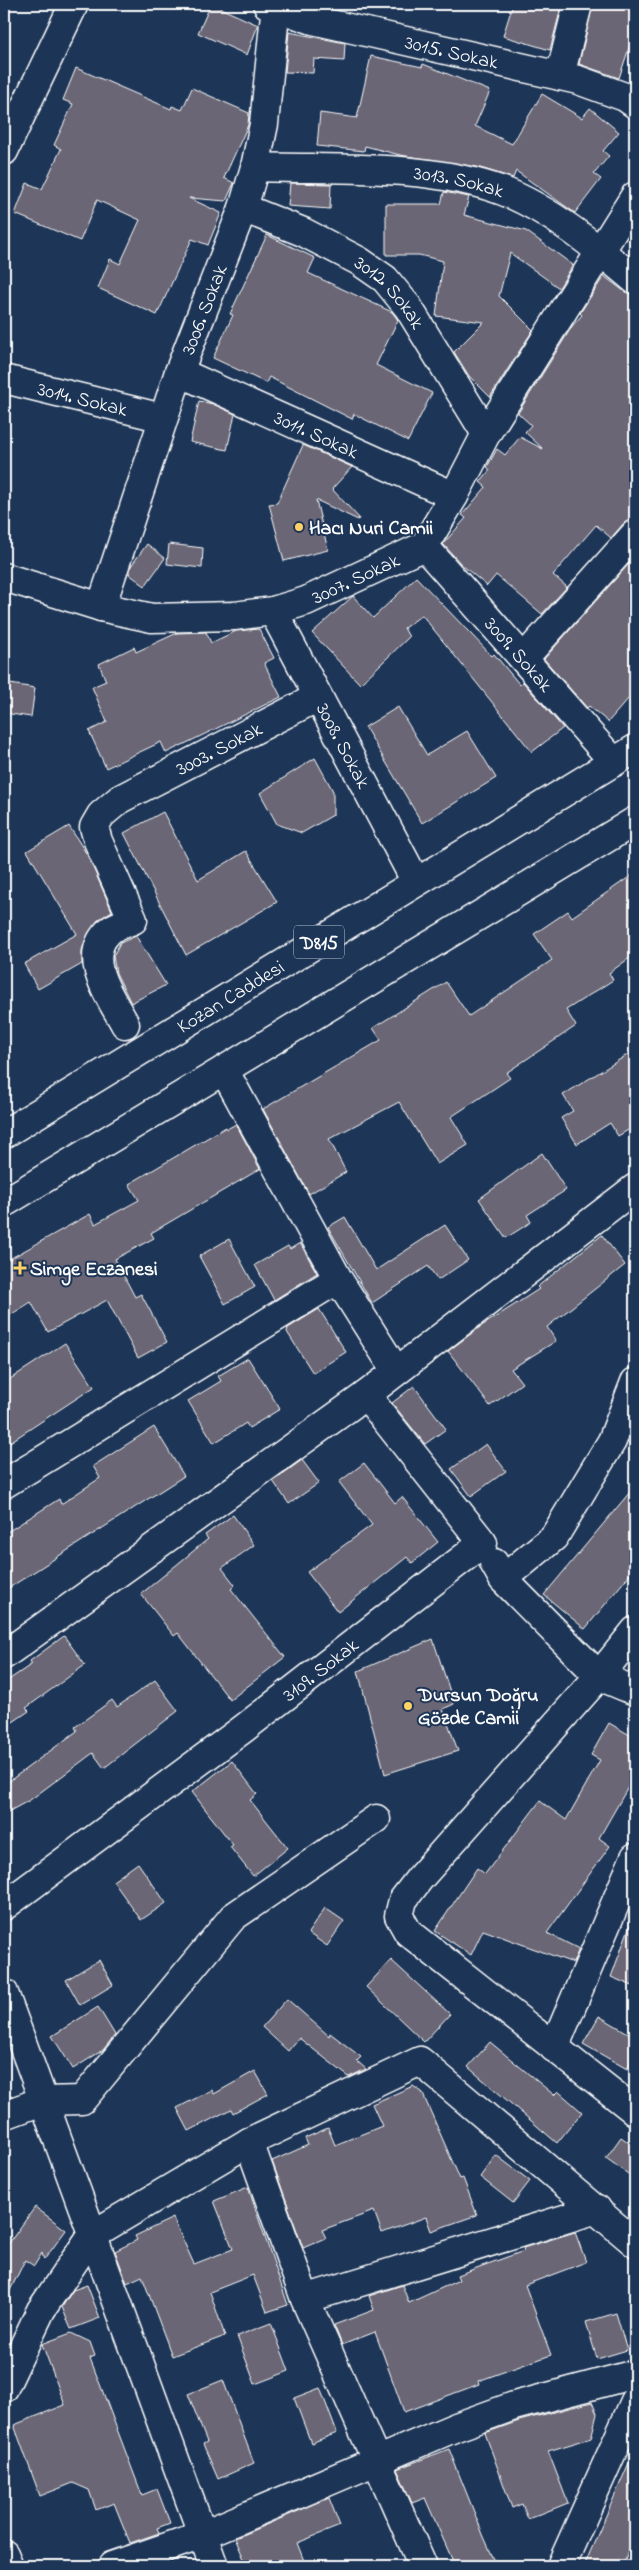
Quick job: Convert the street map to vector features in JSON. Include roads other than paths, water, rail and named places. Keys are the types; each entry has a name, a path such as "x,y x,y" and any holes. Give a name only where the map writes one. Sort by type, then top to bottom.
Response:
{"main road":[{"path":"4,151 74,4"},
{"path":"560,76 578,4"},
{"name":"3015. Sokak","path":"273,5 313,20 632,94"},
{"name":"3006. Sokak","path":"101,607 162,418 243,208 255,167 264,124 273,5"},
{"name":"3013. Sokak","path":"255,167 421,173 459,180 504,192 546,214 600,250 635,280"},
{"name":"3007. Sokak","path":"4,577 101,607 152,618 234,616 273,611 306,601 424,546 454,496 486,434 635,196"},
{"name":"3012. Sokak","path":"243,208 303,232 360,261 385,279 408,307 486,434"},
{"name":"3011. Sokak","path":"179,372 454,496"},
{"name":"3014. Sokak","path":"4,379 162,418"},
{"path":"524,657 635,534"},
{"name":"3009. Sokak","path":"424,546 524,657 625,755"},
{"name":"3008. Sokak","path":"273,611 416,882"},
{"name":"3003. Sokak","path":"125,1024 99,975 97,949 109,931 133,920 98,841 94,827 101,815 120,799 318,697"},
{"name":"Kozan Caddesi","path":"4,1134 625,755"},
{"path":"4,1203 635,821"},
{"path":"224,1070 338,1279 396,1371"},
{"path":"4,1654 366,1395 635,1188"},
{"path":"4,1484 338,1279"},
{"path":"503,1578 554,1537 612,1441 635,1382"},
{"path":"366,1395 483,1543 503,1578 599,1676 635,1691"},
{"name":"3109. Sokak","path":"4,1906 243,1729 483,1543"},
{"path":"635,1631 599,1676 420,1878 403,1900 400,1916 408,1932 635,2111"},
{"path":"4,2115 42,2101 82,2100 233,1917 376,1819"},
{"path":"554,2048 635,1857"},
{"path":"4,1993 214,2566"},
{"path":"4,2388 41,2310 92,2235 249,2142 420,2061 635,2243"},
{"path":"249,2142 305,2299 423,2566"},
{"path":"305,2299 597,2209"},
{"path":"112,2566 202,2535 377,2459 514,2406 635,2374"},
{"path":"561,2566 635,2401"},
{"path":"4,2554 9,2566"}],"place":[{"name":"Hacı Nuri Camii","path":"299,527"},
{"name":"Simge Eczanesi","path":"20,1268"},
{"name":"Dursun Doğru Gözde Camii","path":"408,1706"}]}
